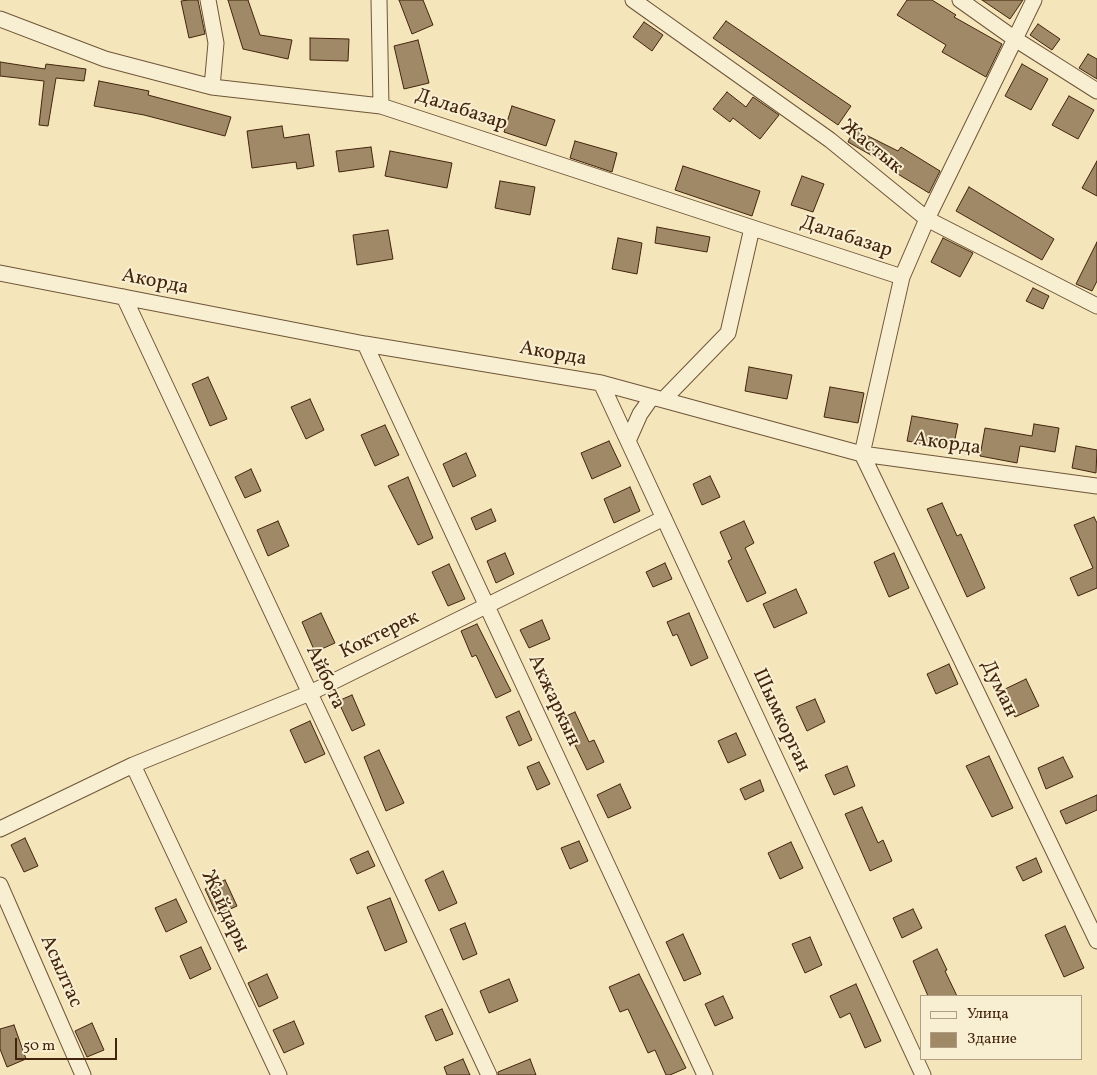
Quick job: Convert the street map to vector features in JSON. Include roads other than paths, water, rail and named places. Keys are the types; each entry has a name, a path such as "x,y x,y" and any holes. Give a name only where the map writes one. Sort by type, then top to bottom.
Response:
{"street":[{"path":"208,0 216,43 212,87"},
{"path":"379,0 380,106"},
{"name":"Жастык","path":"633,0 830,140 927,219 1097,306"},
{"path":"960,0 1015,39 1097,91"},
{"path":"862,454 902,277 927,219 1034,0"},
{"name":"Далабазар","path":"0,19 105,59 212,87 380,106 902,277"},
{"path":"628,441 640,414 728,333 752,228"},
{"name":"Акорда","path":"0,273 365,344 602,383 862,454 1097,486"},
{"name":"Айбота","path":"124,297 489,1075"},
{"name":"Акжаркын","path":"365,344 705,1075"},
{"name":"Шымкорган","path":"602,383 923,1075"},
{"name":"Думан","path":"862,454 1097,941"},
{"name":"Коктерек","path":"0,829 133,766 310,693 664,518"},
{"name":"Жайдары","path":"133,766 279,1075"},
{"name":"Асылтас","path":"0,885 84,1075"}]}
